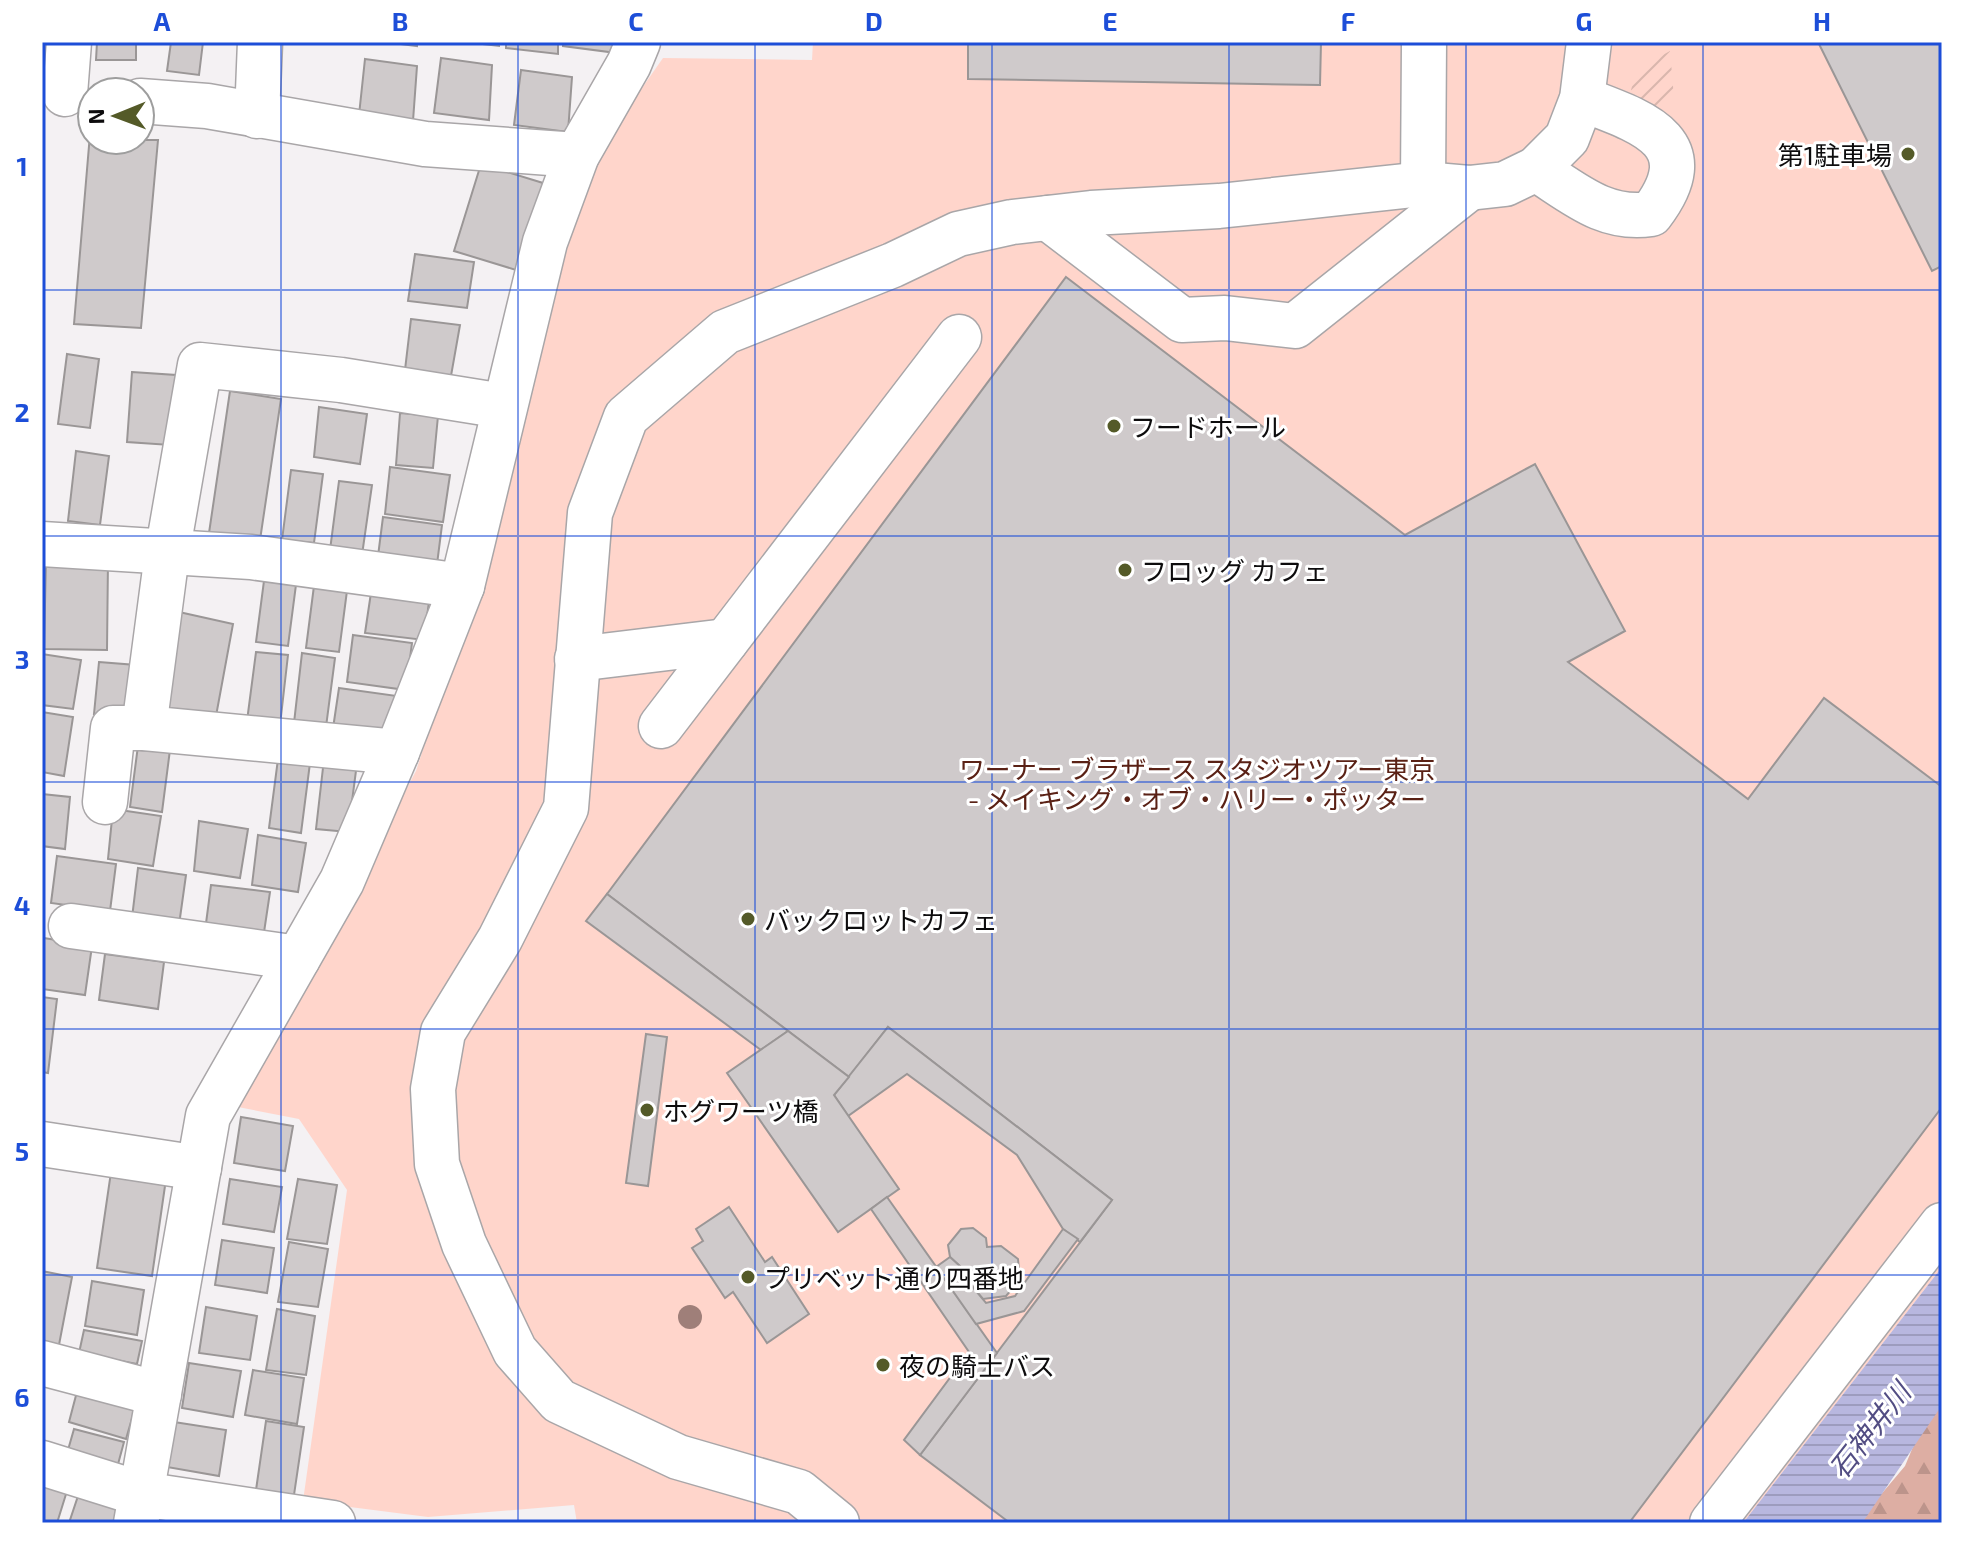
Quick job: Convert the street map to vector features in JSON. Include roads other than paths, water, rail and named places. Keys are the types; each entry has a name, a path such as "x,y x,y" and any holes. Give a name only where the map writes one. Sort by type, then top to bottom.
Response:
{"street":[{"path":"66,94 69,42"},
{"path":"257,116 260,42"},
{"path":"138,1509 208,1116 342,881 397,752 462,586 545,242 577,155 629,64 638,42"},
{"path":"1423,184 1424,42"},
{"path":"837,1523 799,1492 678,1457 559,1401 515,1351 464,1244 437,1164 433,1089 443,1032 500,939 566,808 590,513 626,417 725,332 893,265 958,234 1048,218 1219,206 1423,184 1469,188 1505,184 1536,169 1567,138 1582,99 1596,44"},
{"path":"1536,169 1603,212 1630,217 1651,214 1669,190 1671,164 1665,142 1647,124 1582,99"},
{"path":"156,102 207,106 425,144 577,155"},
{"path":"1048,218 1182,320 1225,318 1295,326 1469,188"},
{"path":"661,726 959,337"},
{"path":"144,728 167,554 200,365 341,380 503,406"},
{"path":"42,544 251,557 462,586"},
{"path":"577,659 726,641"},
{"path":"105,802 113,728 144,728 397,752"},
{"path":"71,926 298,958"},
{"path":"42,1144 199,1168"},
{"path":"1712,1523 1942,1225"},
{"path":"42,1363 159,1394"},
{"path":"42,1463 138,1509 333,1523"}],"water":[{"name":"石神井川","path":"1942,1267 1942,1405 1862,1523 1743,1523"}],"place":[{"name":"第1駐車場","path":"1908,154"},
{"name":"フードホール","path":"1114,426"},
{"name":"フロッグ カフェ","path":"1125,570"},
{"name":"バックロットカフェ","path":"748,919"},
{"name":"ホグワーツ橋","path":"647,1110"},
{"name":"プリベット通り四番地","path":"748,1277"},
{"name":"夜の騎士バス","path":"883,1365"}],"park label":[{"name":"ワーナー ブラザース スタジオツアー東京 - メイキング・オブ・ハリー・ポッター","path":"1197,783"}]}
